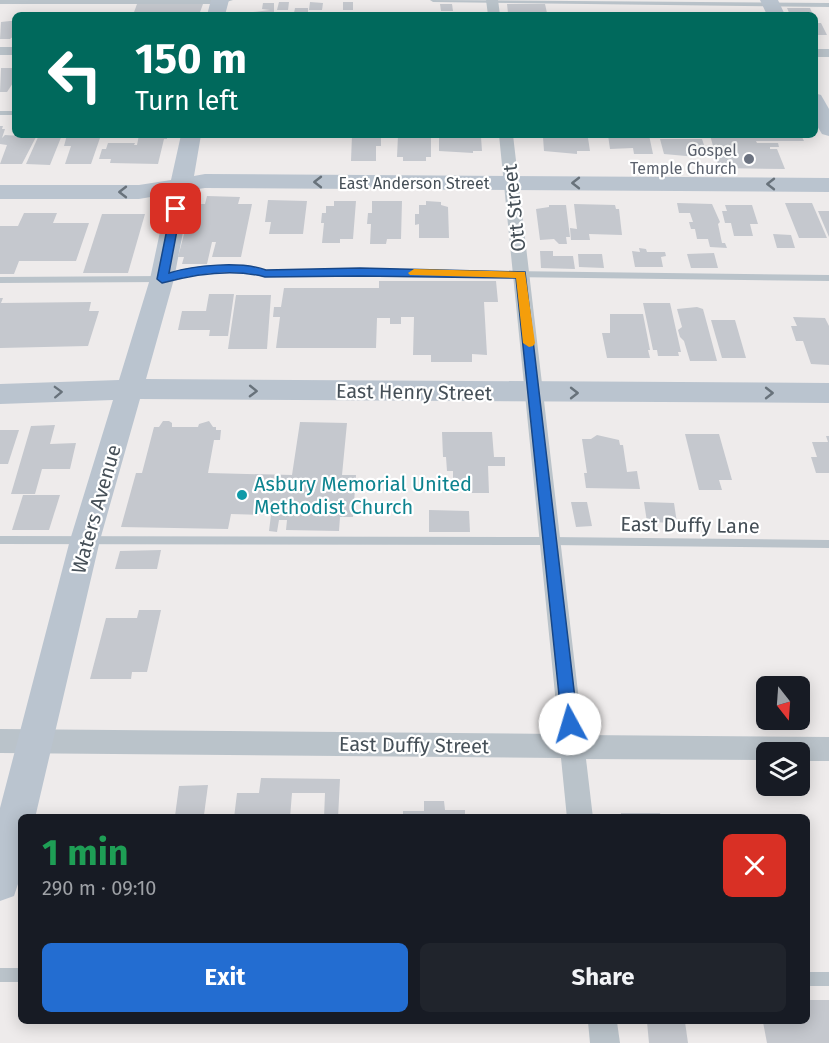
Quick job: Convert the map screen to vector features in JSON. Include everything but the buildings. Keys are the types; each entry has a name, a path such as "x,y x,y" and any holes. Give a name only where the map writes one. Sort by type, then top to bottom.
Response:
{"main road":[{"name":"Waters Avenue","path":"0,882 85,540 162,279 190,138"},
{"name":"East Anderson Street","path":"0,192 139,192 205,181 829,185"},
{"name":"East Henry Street","path":"0,394 130,389 829,393"}],"street":[{"name":"Ott Street","path":"506,138 580,814"},
{"name":"East Duffy Street","path":"0,741 829,749"},
{"path":"603,1024 605,1043"}],"lane":[{"path":"433,0 829,5"},
{"path":"0,2 221,4"},
{"path":"0,280 162,279 186,271 252,269 265,274 360,272 829,278"},
{"name":"East Duffy Lane","path":"0,540 829,544"},
{"path":"0,975 18,975"},
{"path":"810,979 829,979"}],"slow traffic":[{"path":"414,273 521,274 529,343"}],"place":[{"name":"Gospel Temple Church","path":"749,159"},
{"name":"Asbury Memorial United Methodist Church","path":"242,495"}],"route":[{"path":"176,209 162,279 186,271 252,269 265,274 360,272 521,274 570,724"}]}
